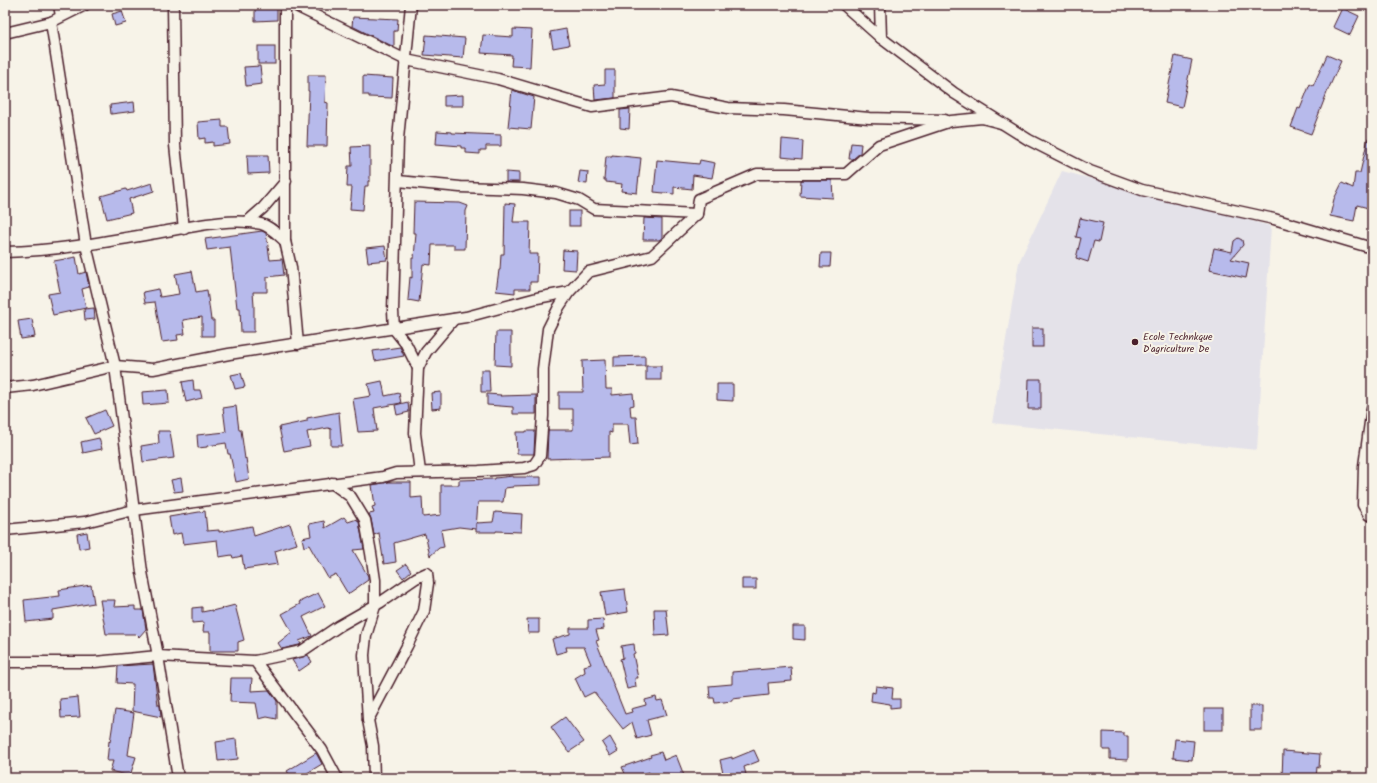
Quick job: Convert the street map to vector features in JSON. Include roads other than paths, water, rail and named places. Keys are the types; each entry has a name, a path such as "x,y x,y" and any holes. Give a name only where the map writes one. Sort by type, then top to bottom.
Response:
{"street":[{"path":"59,5 61,16"},
{"path":"5,33 51,22 85,5"},
{"path":"173,5 175,145 184,228"},
{"path":"285,5 285,241 291,267 298,344"},
{"path":"294,5 406,60 498,79 592,107 671,97 728,108 784,110 869,118 951,121 982,118 1002,123"},
{"path":"411,5 398,139 398,181 393,311 394,329 406,344 418,368"},
{"path":"844,5 882,38 954,93 1029,140 1090,171 1142,190 1274,219 1372,248"},
{"path":"880,5 882,38"},
{"path":"51,22 86,245 115,366 142,572 158,656 178,778"},
{"path":"5,530 85,522 134,510 383,477 396,473 479,471 524,468 534,465 540,456 544,369 548,329 559,307 569,292 588,272 652,256 697,214 699,199 758,174 846,174 879,145 951,121"},
{"path":"247,222 263,208 286,181"},
{"path":"398,181 460,187 523,189 556,192 579,200 594,209 697,214"},
{"path":"5,252 86,245 184,228 213,224 247,222 263,224 285,241"},
{"path":"5,388 33,385 115,366 153,369 229,354 466,317 537,298 569,292"},
{"path":"420,472 415,433 418,368 426,352 454,319"},
{"path":"1372,408 1364,466 1363,505 1369,515 1372,515"},
{"path":"332,483 351,498 365,520 375,580 375,606 366,636 364,655 368,720 373,746 374,778"},
{"path":"5,662 95,662 158,656 255,662 302,651 339,626 375,606 416,578 427,573 428,583 424,611 404,653 368,720"},
{"path":"255,662 322,750 337,778"}],"place":[{"name":"Ecole Technkque D'agriculture De","path":"1135,342"}]}
